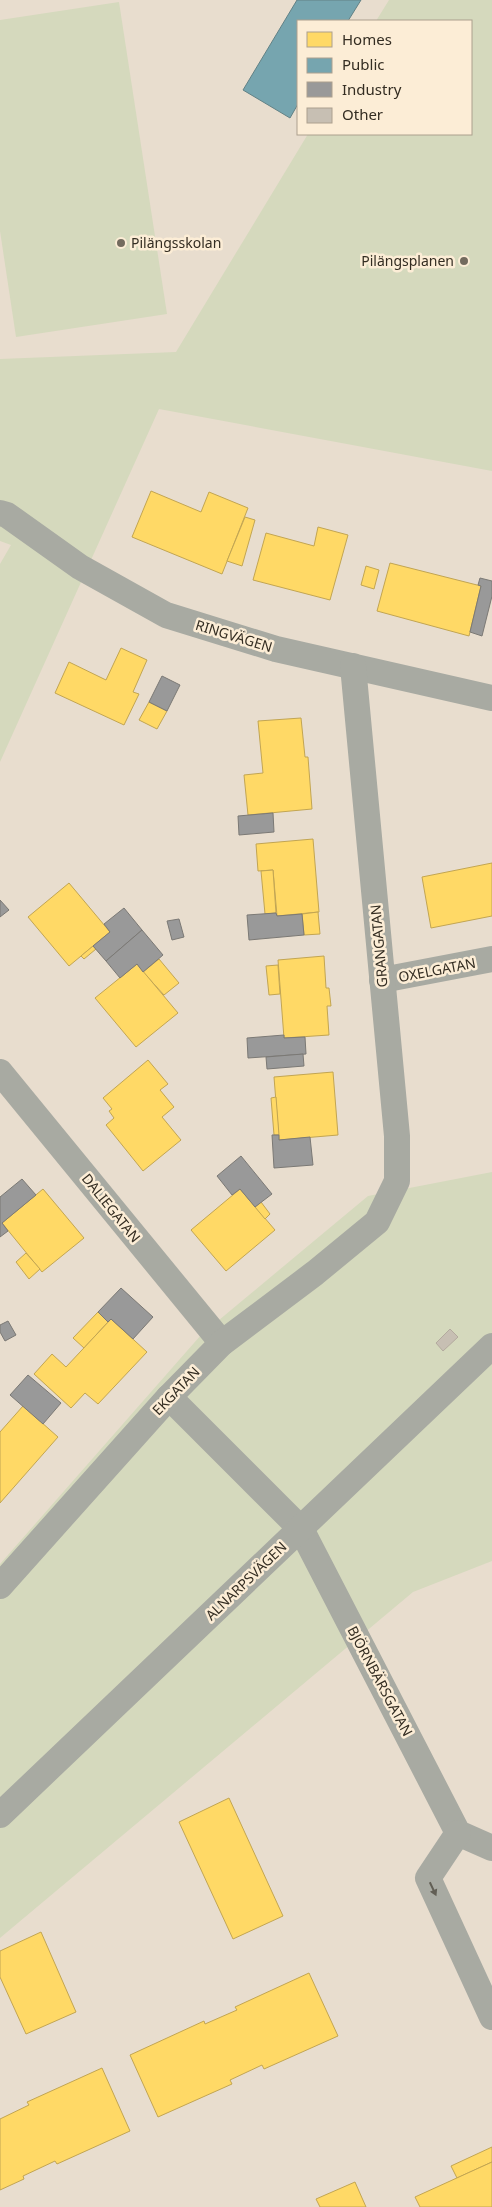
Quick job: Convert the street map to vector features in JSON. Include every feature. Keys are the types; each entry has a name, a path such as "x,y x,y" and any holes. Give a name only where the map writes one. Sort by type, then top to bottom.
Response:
{"street":[{"name":"RINGVÄGEN","path":"0,513 6,515 80,567 166,615 276,649 492,698"},
{"name":"GRANGATAN","path":"353,666 397,1136 397,1181 377,1222"},
{"name":"OXELGATAN","path":"382,980 492,960"},
{"name":"DALIEGATAN","path":"0,1072 222,1343"},
{"name":"EKGATAN","path":"0,1586 169,1396 222,1343 315,1273 377,1222"},
{"name":"ALNARPSVÄGEN","path":"0,1815 492,1346"},
{"name":"BJÖRNBÄRSGATAN","path":"169,1396 301,1529 458,1833"},
{"path":"492,1848 458,1833 428,1878 492,2017"}],"green space":[{"path":"389,0 492,0 492,471 159,409 0,762 0,564 11,545 0,541 0,359 176,352 307,135 472,135 472,20 377,20"},
{"path":"119,2 167,314 16,337 0,231 0,20"},
{"path":"492,1172 492,1561 413,1592 0,1938 0,1564 201,1335 368,1196"}],"building: Homes":[{"path":"151,491 201,512 209,492 248,508 222,574 132,537"},
{"path":"245,517 255,520 242,566 227,561"},
{"path":"318,527 348,535 330,600 253,580 266,533 314,546"},
{"path":"390,563 481,586 469,636 377,611"},
{"path":"366,566 379,570 374,589 361,585"},
{"path":"121,648 147,660 133,692 139,694 124,725 55,693 69,662 106,680"},
{"path":"149,702 167,711 157,729 139,720"},
{"path":"301,718 305,757 308,757 312,809 248,815 244,775 263,773 258,721"},
{"path":"313,839 319,912 277,916 273,870 258,871 256,844"},
{"path":"492,863 492,916 431,928 422,877"},
{"path":"273,870 276,913 265,914 261,871"},
{"path":"69,883 110,932 69,966 28,917"},
{"path":"318,912 320,934 304,935 302,914"},
{"path":"93,946 96,949 84,959 81,956"},
{"path":"324,956 326,988 329,988 331,1006 327,1006 329,1035 284,1038 278,960"},
{"path":"159,959 179,983 164,995 143,972"},
{"path":"137,964 178,1013 136,1047 95,998"},
{"path":"278,965 280,994 269,995 266,966"},
{"path":"148,1060 168,1084 160,1090 174,1107 162,1117 181,1140 143,1171 106,1125 114,1118 109,1111 112,1109 103,1098"},
{"path":"333,1072 338,1135 279,1140 274,1077"},
{"path":"276,1097 279,1135 274,1135 271,1098"},
{"path":"43,1189 84,1238 42,1272 2,1223"},
{"path":"240,1189 275,1230 226,1271 191,1230"},
{"path":"261,1202 270,1214 265,1219 255,1207"},
{"path":"26,1253 40,1269 29,1279 16,1262"},
{"path":"98,1312 108,1322 84,1348 73,1338"},
{"path":"111,1319 147,1352 98,1404 85,1393 71,1408 34,1374 52,1354 66,1367"},
{"path":"23,1406 58,1437 0,1503 0,1432"},
{"path":"229,1798 283,1916 233,1939 179,1822"},
{"path":"41,1932 76,2012 26,2034 0,1977 0,1951"},
{"path":"309,1973 338,2036 264,2069 262,2065 230,2080 232,2084 158,2117 130,2055 204,2021 205,2024 237,2010 235,2007"},
{"path":"102,2068 130,2131 57,2164 55,2161 23,2176 24,2179 0,2190 0,2119 29,2105 27,2102"},
{"path":"492,2147 492,2162 457,2178 451,2166"},
{"path":"492,2162 492,2207 420,2207 415,2197"},
{"path":"355,2182 366,2207 320,2207 316,2199"}],"building: Public":[{"path":"297,0 361,0 349,20 297,20 297,106 290,118 243,90"}],"building: Industry":[{"path":"480,578 492,581 492,596 482,636 470,632 481,586 478,585"},
{"path":"162,676 180,685 167,711 149,702"},
{"path":"273,813 274,832 239,835 238,816"},
{"path":"0,900 9,910 0,917"},
{"path":"124,908 142,930 106,961 93,946 110,932 104,924"},
{"path":"276,913 277,916 302,914 304,935 249,940 247,915"},
{"path":"179,919 184,937 172,940 167,921"},
{"path":"142,930 163,955 143,972 137,964 120,978 106,961"},
{"path":"284,1035 284,1038 305,1037 306,1054 248,1058 247,1038"},
{"path":"303,1054 304,1066 267,1069 266,1057"},
{"path":"272,1135 279,1135 279,1140 310,1137 313,1165 274,1168"},
{"path":"241,1156 272,1194 255,1207 240,1189 232,1195 217,1176"},
{"path":"22,1179 36,1195 2,1223 8,1231 0,1237 0,1197"},
{"path":"121,1288 153,1317 133,1339 111,1319 108,1322 98,1312"},
{"path":"8,1321 16,1335 5,1341 0,1332 0,1325"},
{"path":"28,1375 61,1403 43,1424 10,1395"}],"building: Other":[{"path":"450,1329 458,1337 443,1351 436,1343"}],"place":[{"name":"Pilängsskolan","path":"121,243"},
{"name":"Pilängsplanen","path":"464,261"}]}
